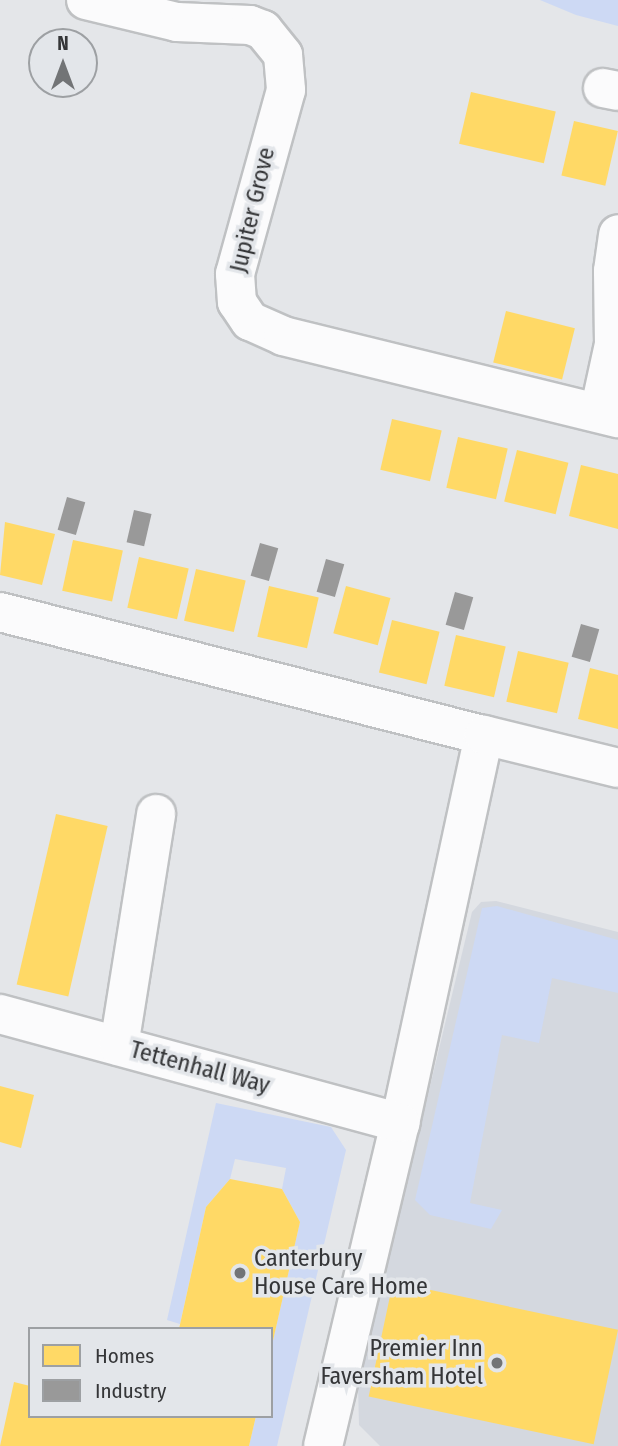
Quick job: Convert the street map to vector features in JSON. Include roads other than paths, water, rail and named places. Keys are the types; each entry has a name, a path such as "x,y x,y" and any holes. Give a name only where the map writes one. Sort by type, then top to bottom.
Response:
{"street":[{"name":"Jupiter Grove","path":"86,0 177,22 250,25 263,30 283,55 286,90 235,274 237,302 250,321 283,336 608,416"},
{"path":"608,416 614,344 612,271 618,234"},
{"path":"0,612 618,768"},
{"path":"323,1446 400,1123 484,735"},
{"path":"118,1046 156,814"},
{"name":"Tettenhall Way","path":"0,1014 400,1123"}],"place":[{"name":"Canterbury House Care Home","path":"240,1273"},
{"name":"Premier Inn Faversham Hotel","path":"497,1363"}]}
